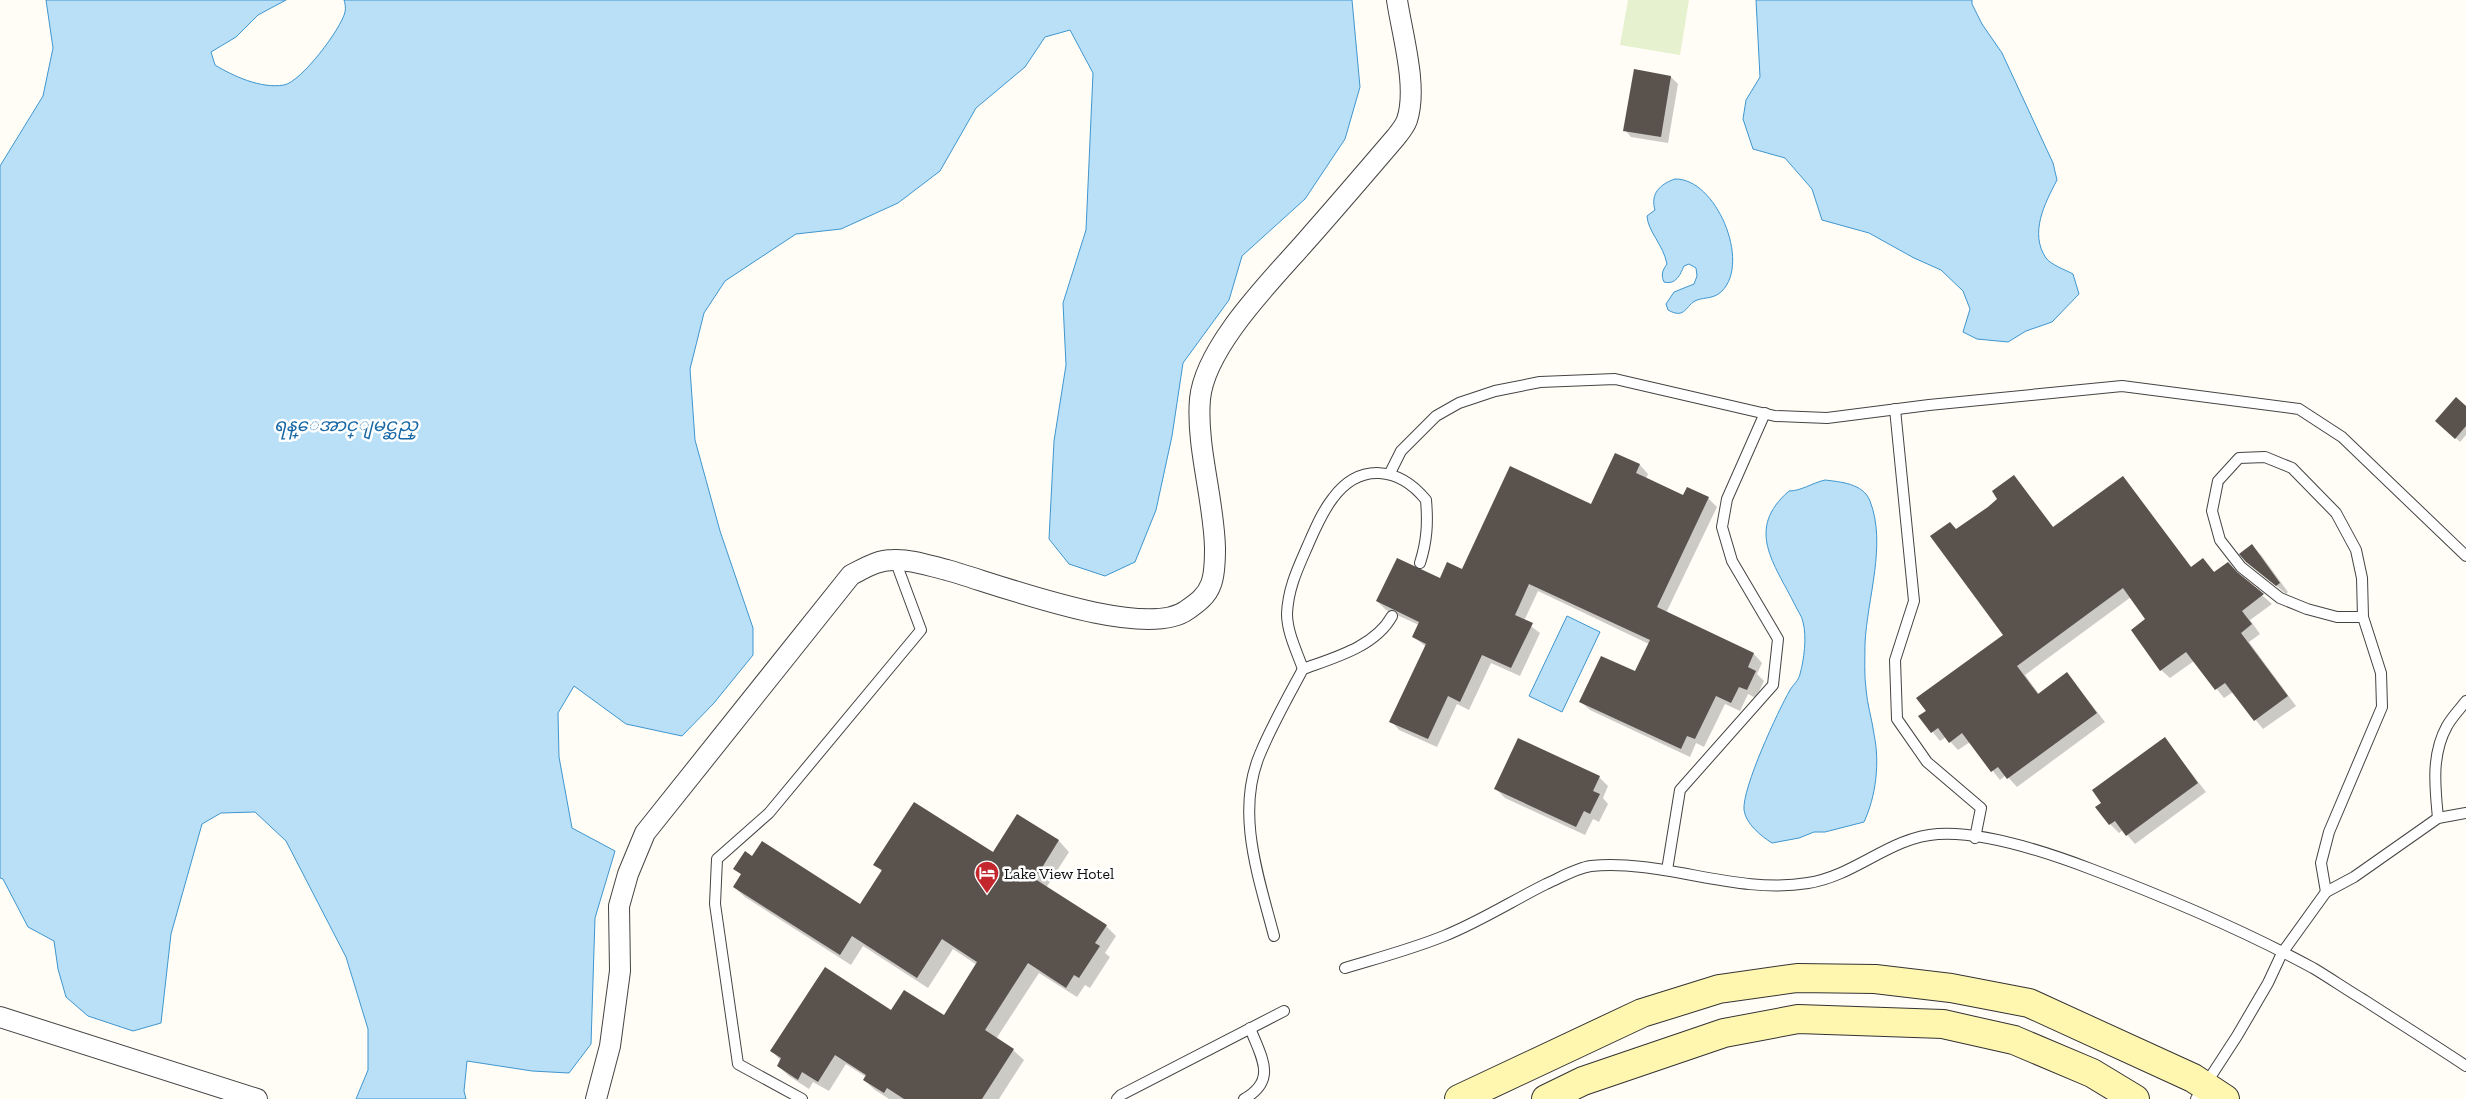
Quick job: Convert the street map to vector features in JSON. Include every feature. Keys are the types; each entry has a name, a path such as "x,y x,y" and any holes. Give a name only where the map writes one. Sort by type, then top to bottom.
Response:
{"main road":[{"path":"1459,1099 1642,1013 1719,989 1797,978 1875,979 1951,988 2029,1003 2194,1078 2209,1095"},
{"path":"1546,1099 1583,1081 1724,1033 1798,1019 1943,1024 2014,1040 2092,1073 2134,1099"}],"street":[{"path":"596,1099 610,1046 620,971 619,906 628,874 645,833 852,575 878,562 895,560 924,564 1054,602 1118,618 1162,620 1184,613 1200,601 1212,584 1215,560 1214,530 1201,432 1200,398 1208,372 1226,336 1252,302 1396,137 1407,121 1410,82 1396,0"},
{"path":"0,1017 257,1099"}],"lane":[{"path":"1390,473 1401,451 1436,416 1459,403 1495,391 1540,382 1615,379 1765,413 1802,419 1827,418 1895,409 2122,386 2299,409 2342,437 2466,556"},
{"path":"1895,409 1914,601 1895,660 1898,719 1927,762 1981,808 1976,838"},
{"path":"1667,870 1680,790 1773,685 1778,639 1732,561 1722,527 1727,499 1765,413"},
{"path":"2326,892 2321,863 2329,832 2382,707 2381,673 2363,617 2362,578 2356,550 2336,514 2292,468 2265,456 2239,458 2218,481 2212,511 2220,540 2241,567 2280,598 2307,609 2337,617 2363,617"},
{"path":"1303,669 1291,635 1287,616 1292,580 1321,516 1333,497 1352,480 1370,473 1390,473 1405,480 1426,500 1428,525 1426,544 1420,563"},
{"path":"802,1099 738,1064 715,904 717,859 769,813 921,630 895,560"},
{"path":"1274,936 1252,848 1249,793 1259,755 1303,669 1333,658 1372,638 1388,623 1392,616"},
{"path":"2438,818 2434,778 2438,750 2447,726 2466,701"},
{"path":"2209,1095 2282,954 2326,892 2354,877 2438,818 2466,813"},
{"path":"1345,968 1443,937 1560,877 1586,867 1634,865 1736,883 1773,885 1808,883 1829,878 1857,865 1884,849 1912,839 1938,834 1976,838 2046,853 2124,881 2313,968 2466,1066"},
{"path":"1117,1099 1121,1094 1284,1011"},
{"path":"1244,1099 1255,1093 1265,1075 1250,1028"}],"green space":[{"path":"1628,0 1689,0 1680,55 1620,45"}],"water":[{"name":"ရန္ေအာင္ျမင္ဆည္","path":"46,0 286,0 258,15 236,37 211,52 215,65 222,69 248,81 275,86 291,82 319,54 342,20 345,10 344,0 1352,0 1360,87 1345,139 1305,199 1242,256 1229,300 1183,363 1172,436 1156,510 1135,562 1105,576 1069,564 1049,539 1054,441 1066,365 1063,303 1086,230 1093,73 1070,30 1045,37 1025,67 976,108 940,171 898,203 841,229 796,234 725,281 704,313 690,369 695,440 720,531 753,628 753,655 714,703 682,736 626,724 574,686 558,713 559,757 572,828 615,851 595,918 591,1044 569,1073 532,1071 467,1061 464,1091 466,1099 356,1099 368,1070 368,1029 346,957 286,841 255,812 221,813 202,824 171,934 161,1023 133,1031 88,1016 66,997 58,969 54,941 28,927 3,879 0,878 0,166 43,96 53,48"},
{"path":"1756,0 1972,0 1972,4 1982,24 2002,53 2053,163 2057,180 2044,208 2039,228 2039,238 2041,248 2048,261 2073,274 2079,294 2052,322 2026,331 2008,342 1977,339 1963,332 1970,309 1963,291 1941,270 1914,258 1869,233 1822,220 1812,189 1785,158 1753,149 1743,119 1746,100 1760,77"},
{"path":"1675,179 1690,182 1704,192 1716,206 1725,224 1731,243 1733,261 1730,278 1722,291 1713,297 1693,302 1682,313 1674,313 1668,310 1666,304 1674,292 1694,284 1697,276 1696,268 1689,264 1684,266 1675,281 1664,282 1662,273 1667,264 1647,216 1655,210 1654,199 1658,190"},
{"path":"1825,480 1850,484 1862,490 1870,501 1875,518 1877,535 1875,572 1866,626 1865,678 1876,745 1876,779 1864,822 1772,843 1751,825 1745,815 1745,799 1755,768 1777,715 1799,676 1804,655 1805,634 1802,618 1772,560 1766,533 1768,519 1776,505 1789,491 1798,490"},
{"path":"1567,616 1600,632 1562,712 1529,696"}],"building":[{"path":"1634,69 1671,76 1661,137 1623,131"},
{"path":"2456,397 2466,406 2466,426 2455,439 2435,421"},
{"path":"1615,453 1640,464 1636,473 1683,495 1687,487 1709,497 1657,607 1754,653 1748,667 1756,671 1747,690 1739,687 1731,703 1716,696 1695,739 1687,736 1681,749 1579,702 1601,656 1635,671 1650,640 1529,584 1515,615 1533,623 1511,668 1482,655 1460,702 1448,696 1428,739 1389,722 1426,644 1412,637 1419,622 1376,601 1397,558 1440,578 1447,562 1462,569 1510,466 1591,504"},
{"path":"2014,475 2053,527 2123,476 2191,567 2203,558 2214,572 2228,562 2264,594 2242,611 2252,624 2241,633 2288,696 2254,721 2225,683 2215,690 2186,652 2160,671 2131,630 2145,619 2123,588 2017,666 2038,694 2067,672 2097,713 2007,779 1998,767 1991,772 1962,733 1949,743 1938,728 1931,733 1918,716 1926,711 1916,698 2003,635 1930,536 1950,522 1956,529 1988,507 1997,499 1992,491"},
{"path":"2252,544 2280,583 2276,586 2239,554"},
{"path":"2165,737 2198,783 2126,836 2115,821 2109,825 2095,807 2101,803 2092,790"},
{"path":"1518,738 1600,776 1593,791 1600,794 1590,814 1584,811 1576,827 1494,789"},
{"path":"914,802 993,852 1017,814 1059,840 1035,879 1107,925 1095,943 1100,946 1079,978 1074,975 1066,988 1028,963 985,1030 1014,1049 982,1099 904,1099 887,1088 884,1093 863,1080 866,1075 835,1055 818,1082 802,1072 798,1080 777,1066 781,1058 770,1051 825,967 891,1010 904,990 944,1015 977,962 942,939 917,978 852,936 840,955 733,887 741,874 733,869 745,851 752,856 762,841 860,904 882,870 873,865"}],"place":[{"name":"Lake View Hotel","path":"987,894"}]}
